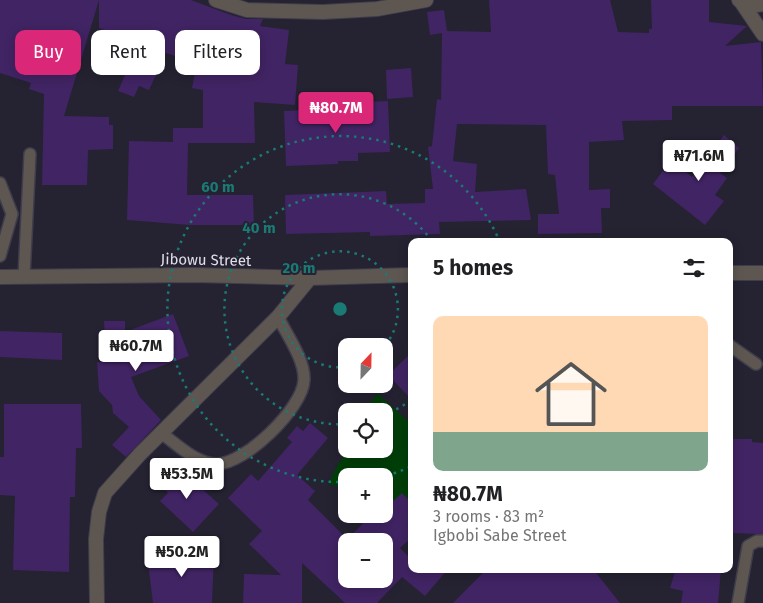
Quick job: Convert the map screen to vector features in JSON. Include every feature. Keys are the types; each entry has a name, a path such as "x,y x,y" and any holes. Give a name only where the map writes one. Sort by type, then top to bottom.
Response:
{"street":[{"path":"216,0 247,10 323,12 377,9 426,0"},
{"path":"740,1 757,6 763,4"},
{"path":"740,1 763,34"},
{"path":"733,273 763,273"},
{"name":"Jibowu Street","path":"0,277 194,275 310,278 408,275"},
{"path":"97,603 96,539 99,512 105,493 161,433 278,317 310,278"}],"lane":[{"path":"24,278 30,154"},
{"path":"0,183 12,214 0,256"},
{"path":"161,433 200,460 218,464 234,460 249,451 287,416 303,392 303,366 278,317"},
{"path":"733,348 756,364"},
{"path":"738,603 748,546 757,541 763,541"}],"green space":[{"path":"378,394 388,403 369,403"},
{"path":"393,408 408,421 408,541 393,531 386,523 393,523 393,468 338,468 338,487 329,484 343,458 393,458"}],"building":[{"path":"0,0 99,0 81,60 81,30 15,30 15,75 76,75 64,116 109,117 109,125 113,125 113,149 88,150 87,185 42,185 44,94 29,89 31,83 0,73"},
{"path":"99,0 191,0 246,19 263,19 260,26 289,30 285,64 298,65 295,105 254,102 255,143 188,143 187,195 253,195 254,225 190,225 127,220 129,141 173,142 173,128 203,128 203,90 192,88 195,75 260,75 260,30 175,30 175,56 166,53 165,55 165,30 104,30 99,28"},
{"path":"489,0 610,0 618,32 649,33 649,29 652,29 651,0 709,0 709,22 747,26 725,46 761,42 763,106 672,106 672,120 622,121 624,140 589,142 589,190 610,189 610,208 601,208 602,233 538,234 538,214 559,214 555,175 548,174 546,125 457,124 453,161 477,164 475,192 526,189 531,220 439,222 440,234 370,236 370,232 286,234 285,195 386,191 387,204 425,203 425,189 433,189 428,147 432,146 437,99 441,100 442,33 430,35 427,12 444,10 447,31 491,32"},
{"path":"411,68 413,97 387,99 386,70"},
{"path":"125,75 156,75 149,90 139,86 134,97 118,91"},
{"path":"388,101 390,152 358,153 358,161 338,161 338,164 286,166 284,111 368,107 367,102"},
{"path":"724,135 739,148 720,173 727,178 715,195 724,201 705,225 653,184 671,160 692,177"},
{"path":"173,314 189,356 131,377 139,396 161,420 126,457 112,445 129,427 113,413 112,405 99,391 97,362 106,362 104,321 125,321 125,332"},
{"path":"0,331 62,333 62,360 0,357"},
{"path":"408,356 408,396 393,380 393,370"},
{"path":"4,404 81,404 82,448 76,448 75,497 70,497 69,572 13,570 15,496 0,495 0,457 4,457"},
{"path":"310,423 328,438 297,475 315,491 308,500 341,533 338,533 338,588 391,588 377,603 345,603 302,563 302,603 243,603 244,574 281,575 249,544 262,531 228,498 251,474 258,481 292,442 287,438 297,426 303,431"},
{"path":"733,439 752,439 752,442 763,443 763,534 733,533"},
{"path":"169,469 179,481 185,474 219,504 193,532 160,501 168,493 157,480"},
{"path":"402,493 408,499 408,541 400,548 408,556 408,573 445,573 425,596 402,577 393,586 393,533 354,533 363,523 393,523 393,501"},
{"path":"214,553 212,603 153,603 147,555"},
{"path":"483,573 596,573 620,603 453,603"},
{"path":"675,573 721,573 718,603 681,603 683,591 670,588"}]}
